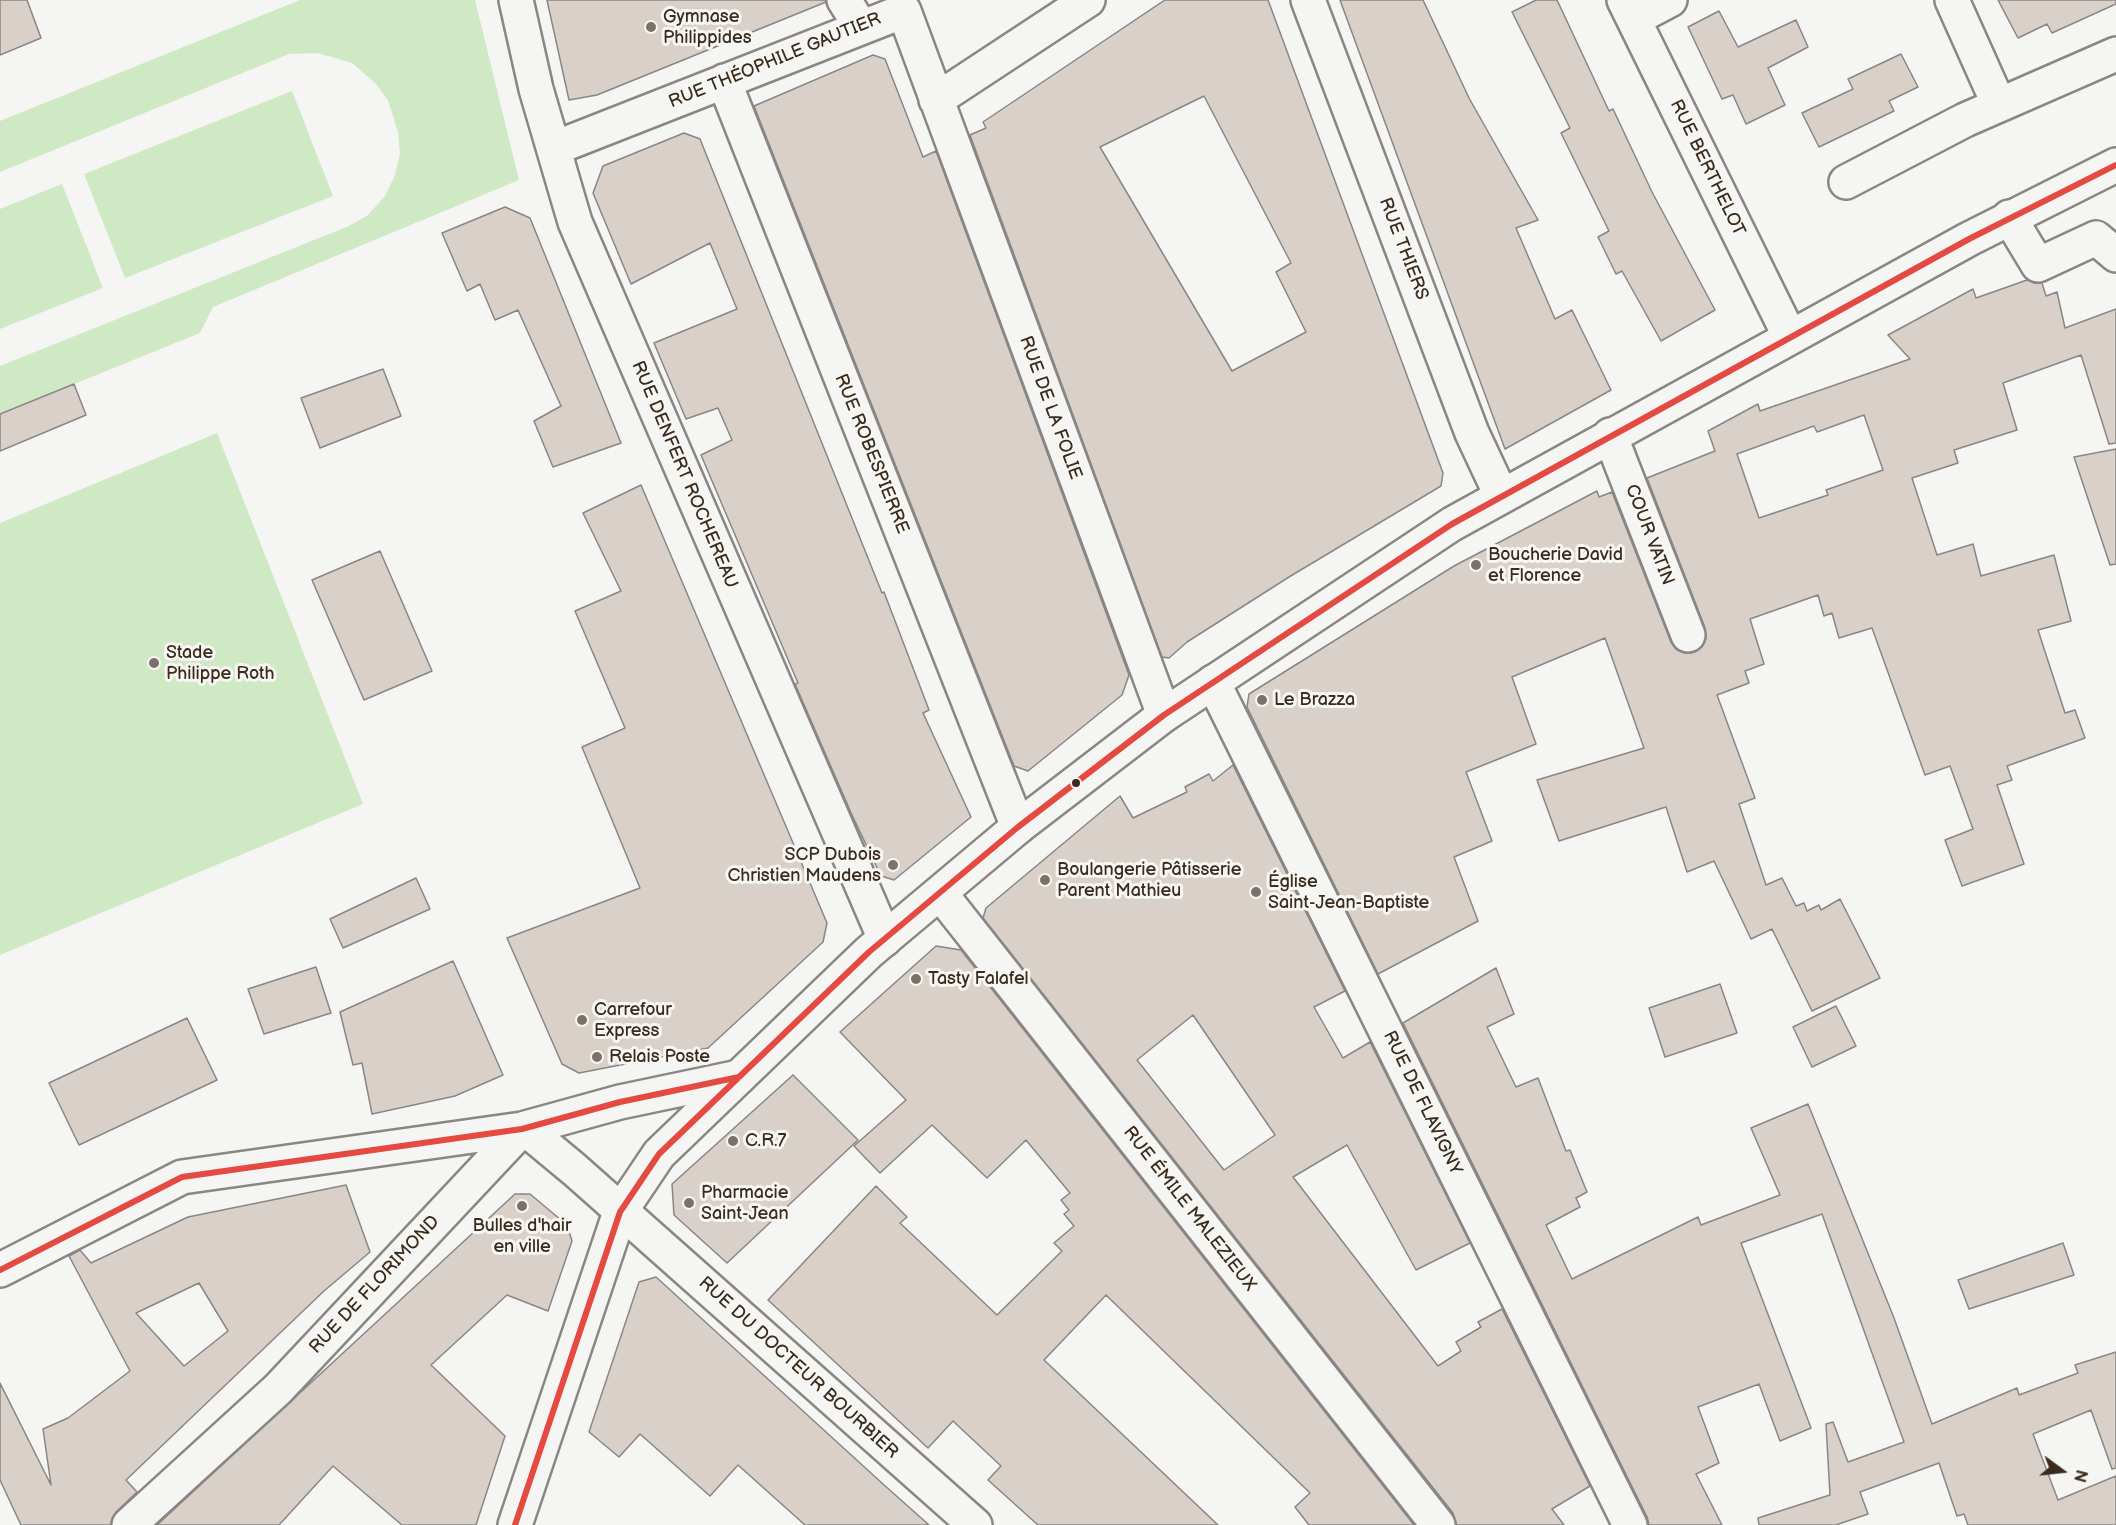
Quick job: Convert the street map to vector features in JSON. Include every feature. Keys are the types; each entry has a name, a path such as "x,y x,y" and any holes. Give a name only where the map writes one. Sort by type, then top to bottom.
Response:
{"street":[{"name":"RUE DENFERT ROCHEREAU","path":"516,0 536,89 575,222 885,939"},
{"path":"936,100 1088,0"},
{"name":"RUE THIERS","path":"1308,0 1472,433 1501,495"},
{"path":"1629,10 1670,0"},
{"path":"1952,0 1999,105"},
{"name":"RUE BERTHELOT","path":"1629,10 1790,337"},
{"name":"RUE THÉOPHILE GAUTIER","path":"555,148 724,81 853,13 904,11 936,100"},
{"path":"1846,182 1999,105 2116,54"},
{"name":"RUE ROBESPIERRE","path":"724,81 1018,826"},
{"name":"RUE DE LA FOLIE","path":"936,100 1164,715"},
{"path":"515,1525 620,1212 659,1154 885,939 1018,826 1164,715 1501,495 2009,217 2116,165"},
{"path":"2009,217 2038,265 2096,238 2116,255"},
{"name":"COUR VATIN","path":"1610,435 1688,635"},
{"name":"RUE DE FLAVIGNY","path":"1213,682 1630,1525"},
{"name":"RUE ÉMILE MALEZIEUX","path":"940,893 1438,1525"},
{"path":"0,1270 182,1177 522,1129 620,1102 739,1077"},
{"path":"522,1129 534,1136 620,1212"},
{"name":"RUE DE FLORIMOND","path":"129,1525 278,1389 522,1129"},
{"name":"RUE DU DOCTEUR BOURBIER","path":"620,1212 975,1525"}],"green space":[{"path":"300,0 475,0 519,180 213,307 200,333 0,414 0,366 349,226 368,215 385,196 395,175 400,153 398,132 388,100 375,83 352,63 318,53 289,54 0,172 0,121"},
{"path":"292,91 333,196 125,278 84,174"},
{"path":"62,184 103,288 0,329 0,209"},
{"name":"Stade Philippe Roth","path":"217,433 363,804 0,955 0,523"}],"building":[{"path":"0,0 27,0 41,38 0,55"},
{"path":"547,0 825,0 826,2 597,95 569,100"},
{"path":"1165,0 1268,0 1443,473 1441,486 1289,577 1187,642 1169,658 1162,657 970,135 986,128 983,122","holes":["1204,96 1291,263 1276,272 1306,332 1232,371 1100,147"]},
{"path":"1340,0 1423,0 1469,98 1538,220 1516,228 1555,319 1572,310 1611,390 1505,449"},
{"path":"1536,0 1557,0 1609,111 1613,109 1652,192 1715,310 1661,341 1622,271 1616,274 1598,237 1609,231 1561,133 1570,128 1512,12"},
{"path":"1998,0 2116,0 2116,4 2052,33 2047,24 2018,38"},
{"path":"1719,11 1738,47 1796,20 1808,47 1768,68 1785,105 1746,124 1733,95 1722,99 1688,27"},
{"path":"1901,54 1918,87 1889,101 1894,111 1819,147 1802,113 1853,89 1848,79"},
{"path":"873,55 885,59 923,157 936,151 1129,675 1122,695 1028,771 1014,766 754,106"},
{"path":"684,133 700,139 882,593 884,592 929,710 923,713 971,817 894,880 881,876 852,815 795,684 798,683 701,455 732,440 718,408 686,419 654,343 737,309 710,243 631,284 593,193 603,166"},
{"path":"505,207 530,218 621,443 553,467 534,421 561,406 518,310 495,320 480,284 467,291 442,233"},
{"path":"2027,280 2042,283 2046,296 2057,292 2065,328 2116,309 2116,443 2109,444 2081,355 2003,383 2017,430 1954,450 1958,463 1912,478 1937,555 1973,544 1981,576 2054,555 2071,621 2038,630 2065,713 2075,710 2085,738 2007,766 2012,780 1997,785 2024,864 1962,886 1945,840 1973,829 1950,766 1925,775 1872,628 1839,638 1832,613 1824,616 1818,595 1750,619 1764,664 1745,671 1749,683 1717,695 1755,798 1739,804 1766,885 1782,878 1796,906 1804,903 1807,911 1819,905 1821,910 1840,899 1880,978 1812,1011 1772,929 1751,939 1714,861 1687,872 1666,807 1559,841 1537,780 1644,748 1605,638 1512,677 1536,744 1466,772 1492,841 1454,857 1478,921 1378,974 1247,707 1249,694 1454,566 1597,491 1599,497 1612,492 1671,642 1676,649 1685,653 1695,652 1702,647 1706,638 1705,628 1647,478 1715,451 1708,431 1758,404 1760,411 1910,359 1888,335 1973,289 1976,298","holes":["1864,415 1883,470 1826,490 1828,495 1759,518 1737,454 1814,426 1817,432"]},
{"path":"383,369 401,416 320,448 301,398"},
{"path":"74,384 86,415 0,451 0,414"},
{"path":"2116,449 2116,564 2110,565 2074,457"},
{"path":"641,485 827,923 823,942 708,1048 579,1073 562,1064 507,938 640,888 582,747 625,728 575,611 621,591 583,513"},
{"path":"380,551 432,671 364,700 312,580"},
{"path":"1233,765 1345,991 1314,1007 1343,1058 1370,1042 1470,1243 1416,1270 1347,1145 1293,1177 1438,1366 1461,1351 1456,1342 1481,1327 1478,1322 1502,1309 1590,1486 1552,1509 1564,1525 1456,1525 1453,1513 983,918 986,908 1120,796 1133,818 1187,792 1185,787 1209,774 1213,781","holes":["1193,1015 1275,1135 1224,1170 1137,1060"]},
{"path":"416,878 430,909 343,948 330,919"},
{"path":"936,946 961,950 1414,1525 1309,1525 1295,1507 1310,1493 1106,1295 1044,1360 1218,1525 1038,1525 988,1480 1001,1466 953,1421 928,1448 768,1300 876,1186 907,1217 900,1223 997,1315 1062,1251 1054,1243 1074,1226 1064,1214 1069,1210 1061,1200 1070,1193 1026,1140 987,1178 932,1125 880,1173 854,1146 906,1100 840,1032"},
{"path":"453,961 503,1075 455,1096 372,1114 362,1063 353,1065 340,1012"},
{"path":"316,967 331,1013 264,1034 248,989"},
{"path":"1496,968 1514,1014 1487,1027 1516,1087 1538,1078 1566,1151 1570,1150 1587,1192 1576,1198 1580,1207 1546,1225 1572,1279 1698,1217 1701,1225 1780,1195 1751,1128 1808,1104 1894,1318 1932,1424 2017,1388 2019,1395 2078,1373 2075,1365 2116,1352 2116,1468 2112,1469 2091,1410 2033,1434 2058,1500 2116,1476 2116,1525 1968,1525 1964,1514 1957,1516 1939,1463 1860,1492 1868,1514 1836,1525 1759,1525 1758,1518 1830,1495 1826,1424 1833,1422 1848,1462 1904,1442 1822,1214 1741,1243 1811,1428 1780,1441 1759,1384 1698,1407 1719,1463 1696,1474 1722,1525 1649,1525 1403,1023"},
{"path":"1720,984 1737,1033 1665,1057 1649,1008"},
{"path":"1836,1006 1856,1046 1812,1067 1793,1027"},
{"path":"187,1018 217,1080 79,1145 49,1083"},
{"path":"793,1075 858,1140 727,1263 674,1215 672,1184"},
{"path":"346,1185 370,1252 324,1291 126,1480 137,1492 116,1512 111,1525 21,1525 0,1480 0,1383 51,1485 43,1429 68,1418 130,1371 69,1256 80,1250 91,1263 188,1217","holes":["199,1283 228,1331 184,1366 136,1313"]},
{"path":"515,1194 530,1194 567,1225 572,1241 548,1311 507,1295 431,1365 505,1436 476,1525 402,1525 333,1466 279,1525 157,1525"},
{"path":"2063,1243 2074,1275 1969,1309 1958,1280"},
{"path":"656,1277 929,1525 805,1525 738,1465 710,1496 640,1434 619,1457 589,1432 639,1282"}],"transit line":[{"path":"515,1525 620,1212 659,1154 869,952 1018,827 1164,715 1452,524 1969,239 2116,165"},
{"path":"0,1270 182,1177 522,1129 620,1102 739,1077"}],"place":[{"name":"Gymnase Philippides","path":"651,27"},
{"name":"Boucherie David et Florence","path":"1476,565"},
{"name":"Stade Philippe Roth","path":"154,663"},
{"name":"Le Brazza","path":"1262,700"},
{"name":"SCP Dubois Christien Maudens","path":"893,865"},
{"name":"Boulangerie Pâtisserie Parent Mathieu","path":"1045,880"},
{"name":"Église Saint-Jean-Baptiste","path":"1256,892"},
{"name":"Tasty Falafel","path":"916,979"},
{"name":"Carrefour Express","path":"582,1020"},
{"name":"Relais Poste","path":"597,1057"},
{"name":"C.R.7","path":"733,1141"},
{"name":"Pharmacie Saint-Jean","path":"689,1203"},
{"name":"Bulles d'hair en ville","path":"522,1206"}]}
